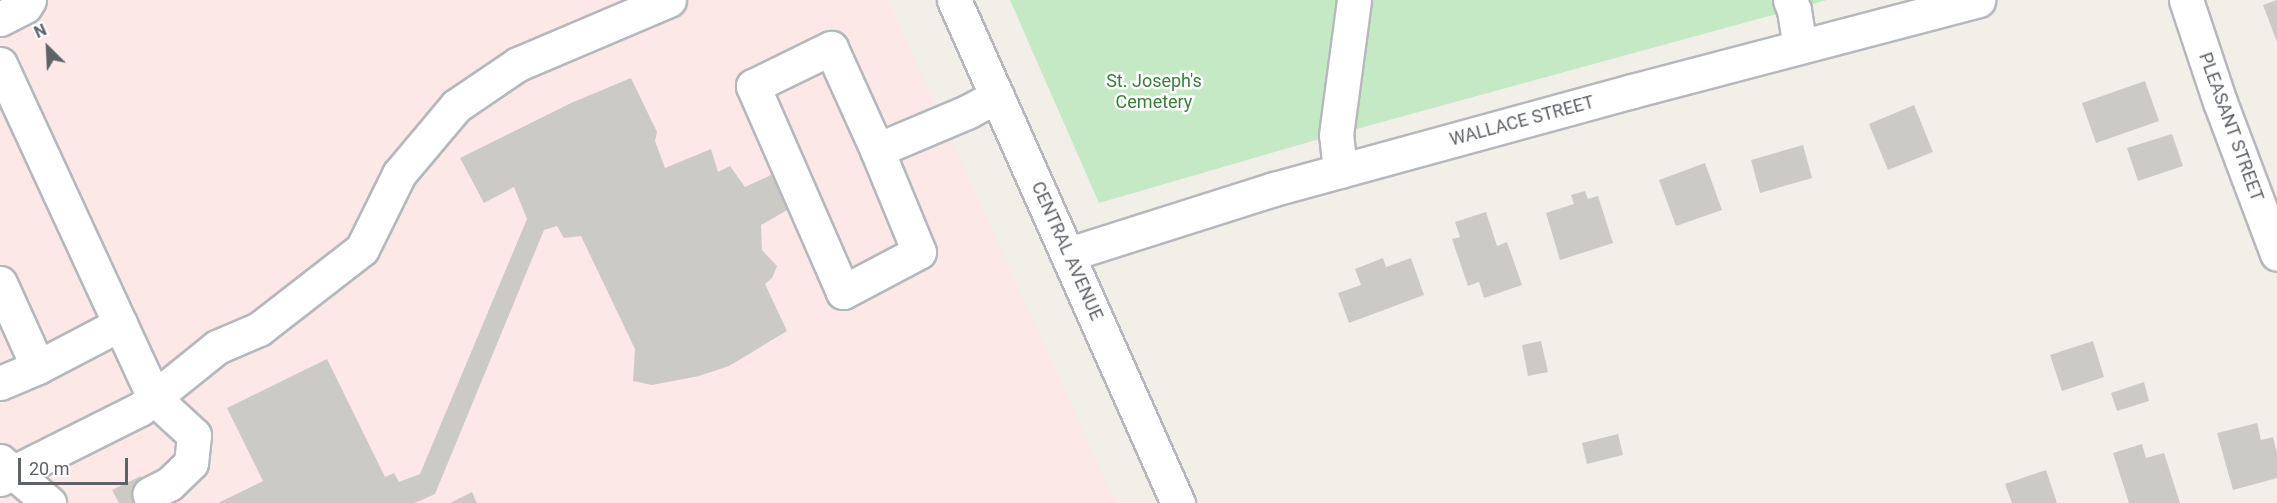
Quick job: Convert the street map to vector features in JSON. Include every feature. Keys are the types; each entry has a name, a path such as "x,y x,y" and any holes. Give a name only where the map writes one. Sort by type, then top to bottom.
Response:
{"street":[{"path":"0,19 25,6 29,0"},
{"path":"50,503 44,501 5,471 155,399 217,347 259,329 362,249 399,174 456,106 518,64 669,0"},
{"name":"CENTRAL AVENUE","path":"954,0 1178,503"},
{"path":"1340,171 1336,135 1354,0"},
{"path":"1790,0 1800,46"},
{"name":"WALLACE STREET","path":"1069,254 1340,171 1978,0"},
{"name":"PLEASANT STREET","path":"2186,0 2220,102 2277,254"},
{"path":"831,48 877,150 919,252 843,292 753,86 831,48"},
{"path":"0,64 11,119 120,324 155,399 194,435 191,463 169,484 149,495"},
{"path":"877,150 967,112 997,96"},
{"path":"0,283 38,367"},
{"path":"0,382 38,367 120,324"}],"shaded area":[{"path":"0,0 888,0 1116,503 0,503"}],"green space":[{"name":"St. Joseph's Cemetery","path":"1010,0 1827,0 1309,142 1099,203"}],"building":[{"path":"2277,0 2277,42 2263,5"},
{"path":"631,78 657,132 655,141 665,168 711,149 718,172 730,166 745,187 771,175 789,209 761,225 762,250 777,266 772,278 765,284 787,331 729,366 699,376 652,385 633,381 635,349 581,236 564,238 557,226 544,230 435,494 415,503 218,503 263,481 227,408 327,359 385,477 394,473 399,482 420,474 527,219 514,187 484,203 460,158 571,103"},
{"path":"2145,81 2159,121 2096,143 2082,103"},
{"path":"1914,105 1933,152 1888,170 1869,124"},
{"path":"2172,134 2183,166 2138,181 2127,148"},
{"path":"1803,145 1812,178 1760,193 1751,160"},
{"path":"1705,163 1722,210 1676,226 1659,180"},
{"path":"1585,191 1588,199 1598,196 1613,243 1560,260 1546,213 1574,204 1571,195"},
{"path":"1486,212 1497,246 1507,242 1522,285 1484,298 1479,282 1468,286 1452,239 1460,237 1455,222"},
{"path":"1383,258 1386,267 1411,258 1424,295 1349,323 1338,293 1361,285 1355,269"},
{"path":"1541,341 1548,372 1528,376 1522,345"},
{"path":"2093,341 2104,377 2062,391 2050,355"},
{"path":"2144,382 2149,401 2117,411 2111,393"},
{"path":"2257,423 2261,440 2273,437 2277,453 2277,478 2233,490 2217,433"},
{"path":"1618,434 1623,455 1587,464 1582,443"},
{"path":"2142,444 2146,458 2164,453 2180,503 2129,503 2113,453"},
{"path":"2046,470 2057,503 2012,503 2005,484"},
{"path":"141,476 154,503 119,503 112,490"},
{"path":"472,492 477,503 450,503"}]}
